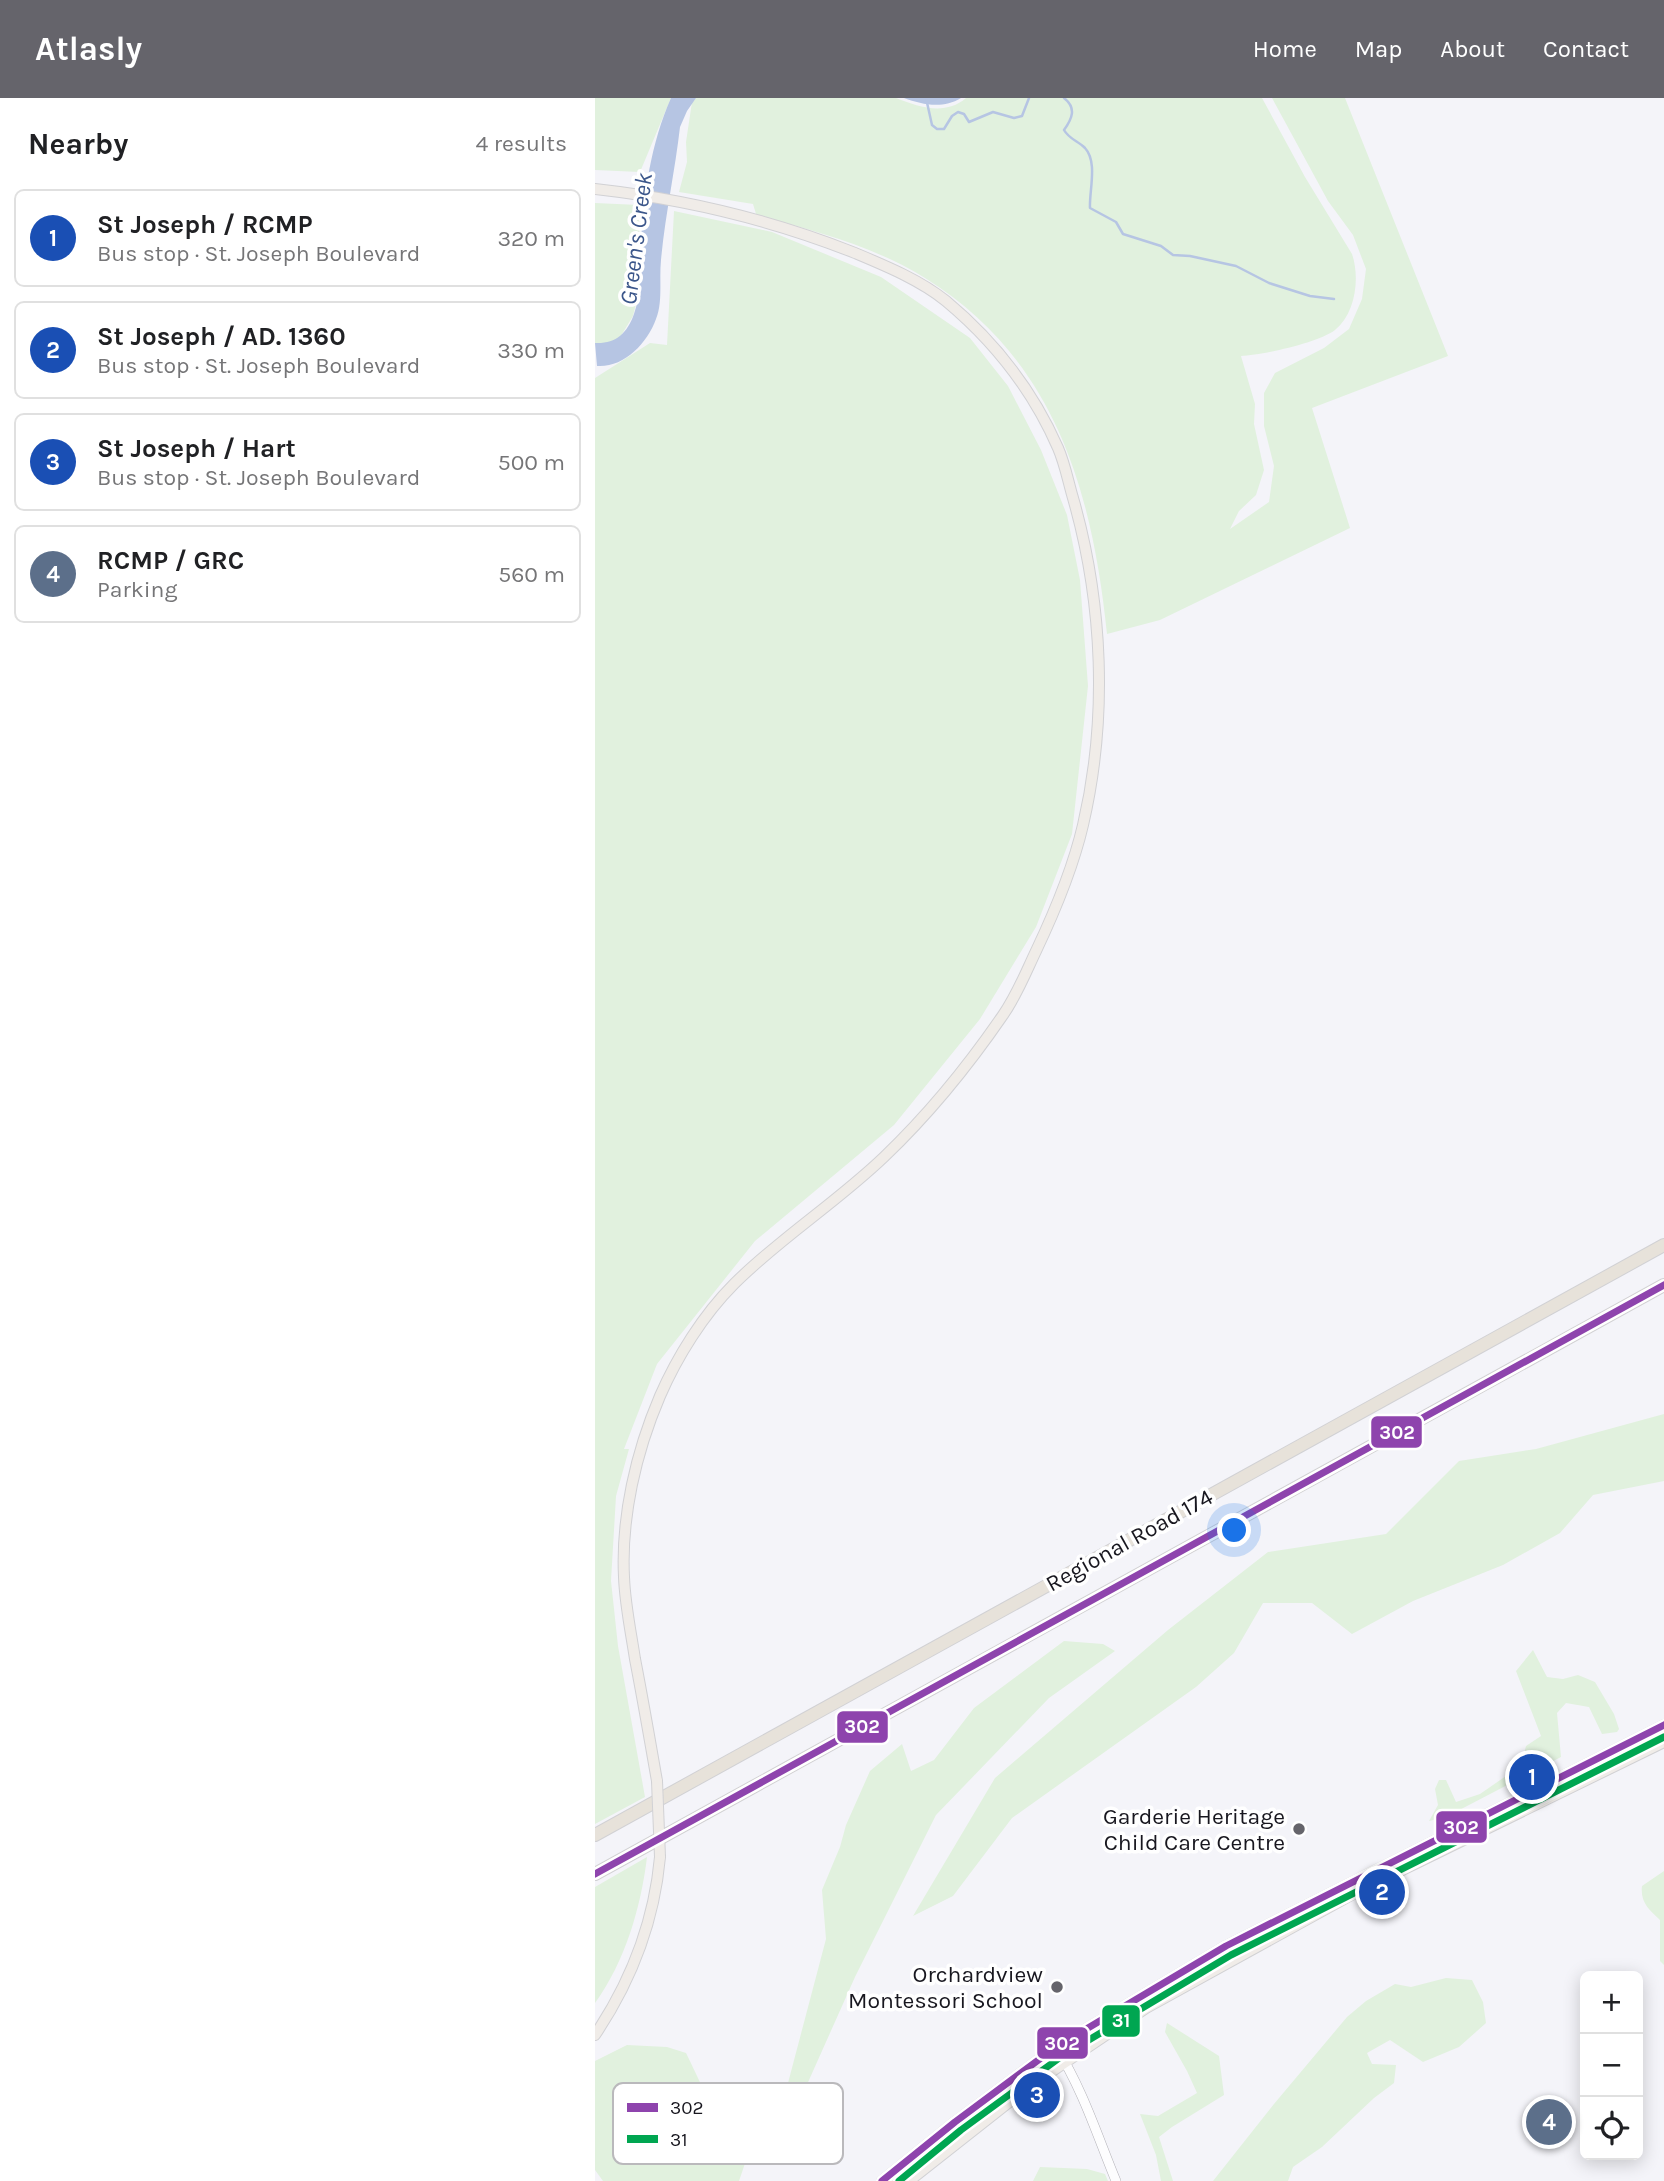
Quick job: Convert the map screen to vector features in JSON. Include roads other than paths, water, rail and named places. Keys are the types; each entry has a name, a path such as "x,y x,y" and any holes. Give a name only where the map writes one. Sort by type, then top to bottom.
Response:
{"highway":[{"name":"Regional Road 174","path":"595,1835 1664,1245"},
{"name":"Regional Road 174","path":"595,1874 1664,1285"}],"main road":[{"path":"595,188 644,194 714,209 820,239 901,273 942,297 985,336 1027,391 1058,448 1083,534 1098,640 1098,729 1083,826 1055,911 1008,1009 946,1090 881,1160 734,1284 710,1312 678,1360 660,1395 632,1484 624,1540 627,1614 657,1782 660,1857 656,1895 646,1934 629,1977 595,2035"},
{"path":"882,2181 955,2122 1056,2047 1226,1946 1664,1726"},
{"path":"909,2181 1027,2088 1146,2008 1353,1894 1664,1742"},
{"path":"1347,1883 1353,1894"},
{"path":"1226,1946 1233,1958"}],"street":[{"path":"1056,2047 1092,2115 1116,2181"}],"water":[{"path":"671,98 696,98 680,127 660,267 658,312 647,337 633,353 616,363 597,366 595,343 609,342 624,332 637,305 646,189 653,151"},
{"path":"904,98 961,98 947,104 933,105"}],"waterway":[{"path":"926,98 932,125 937,129 944,129 958,112 964,114 969,122 993,112 1014,118 1022,116 1029,98"},
{"path":"1064,98 1072,110 1064,130 1085,148 1091,161 1090,208 1116,222 1123,234 1161,246 1173,255 1236,266 1269,283 1310,296 1334,299"}],"place":[{"name":"St Joseph / RCMP","path":"1532,1777"},
{"name":"Garderie Heritage Child Care Centre","path":"1299,1829"},
{"name":"St Joseph / AD. 1360","path":"1382,1892"},
{"name":"Orchardview Montessori School","path":"1057,1987"},
{"name":"St Joseph / Hart","path":"1037,2095"},
{"name":"RCMP / GRC","path":"1549,2122"}],"water label":[{"name":"Green's Creek","path":"636,239"}]}
